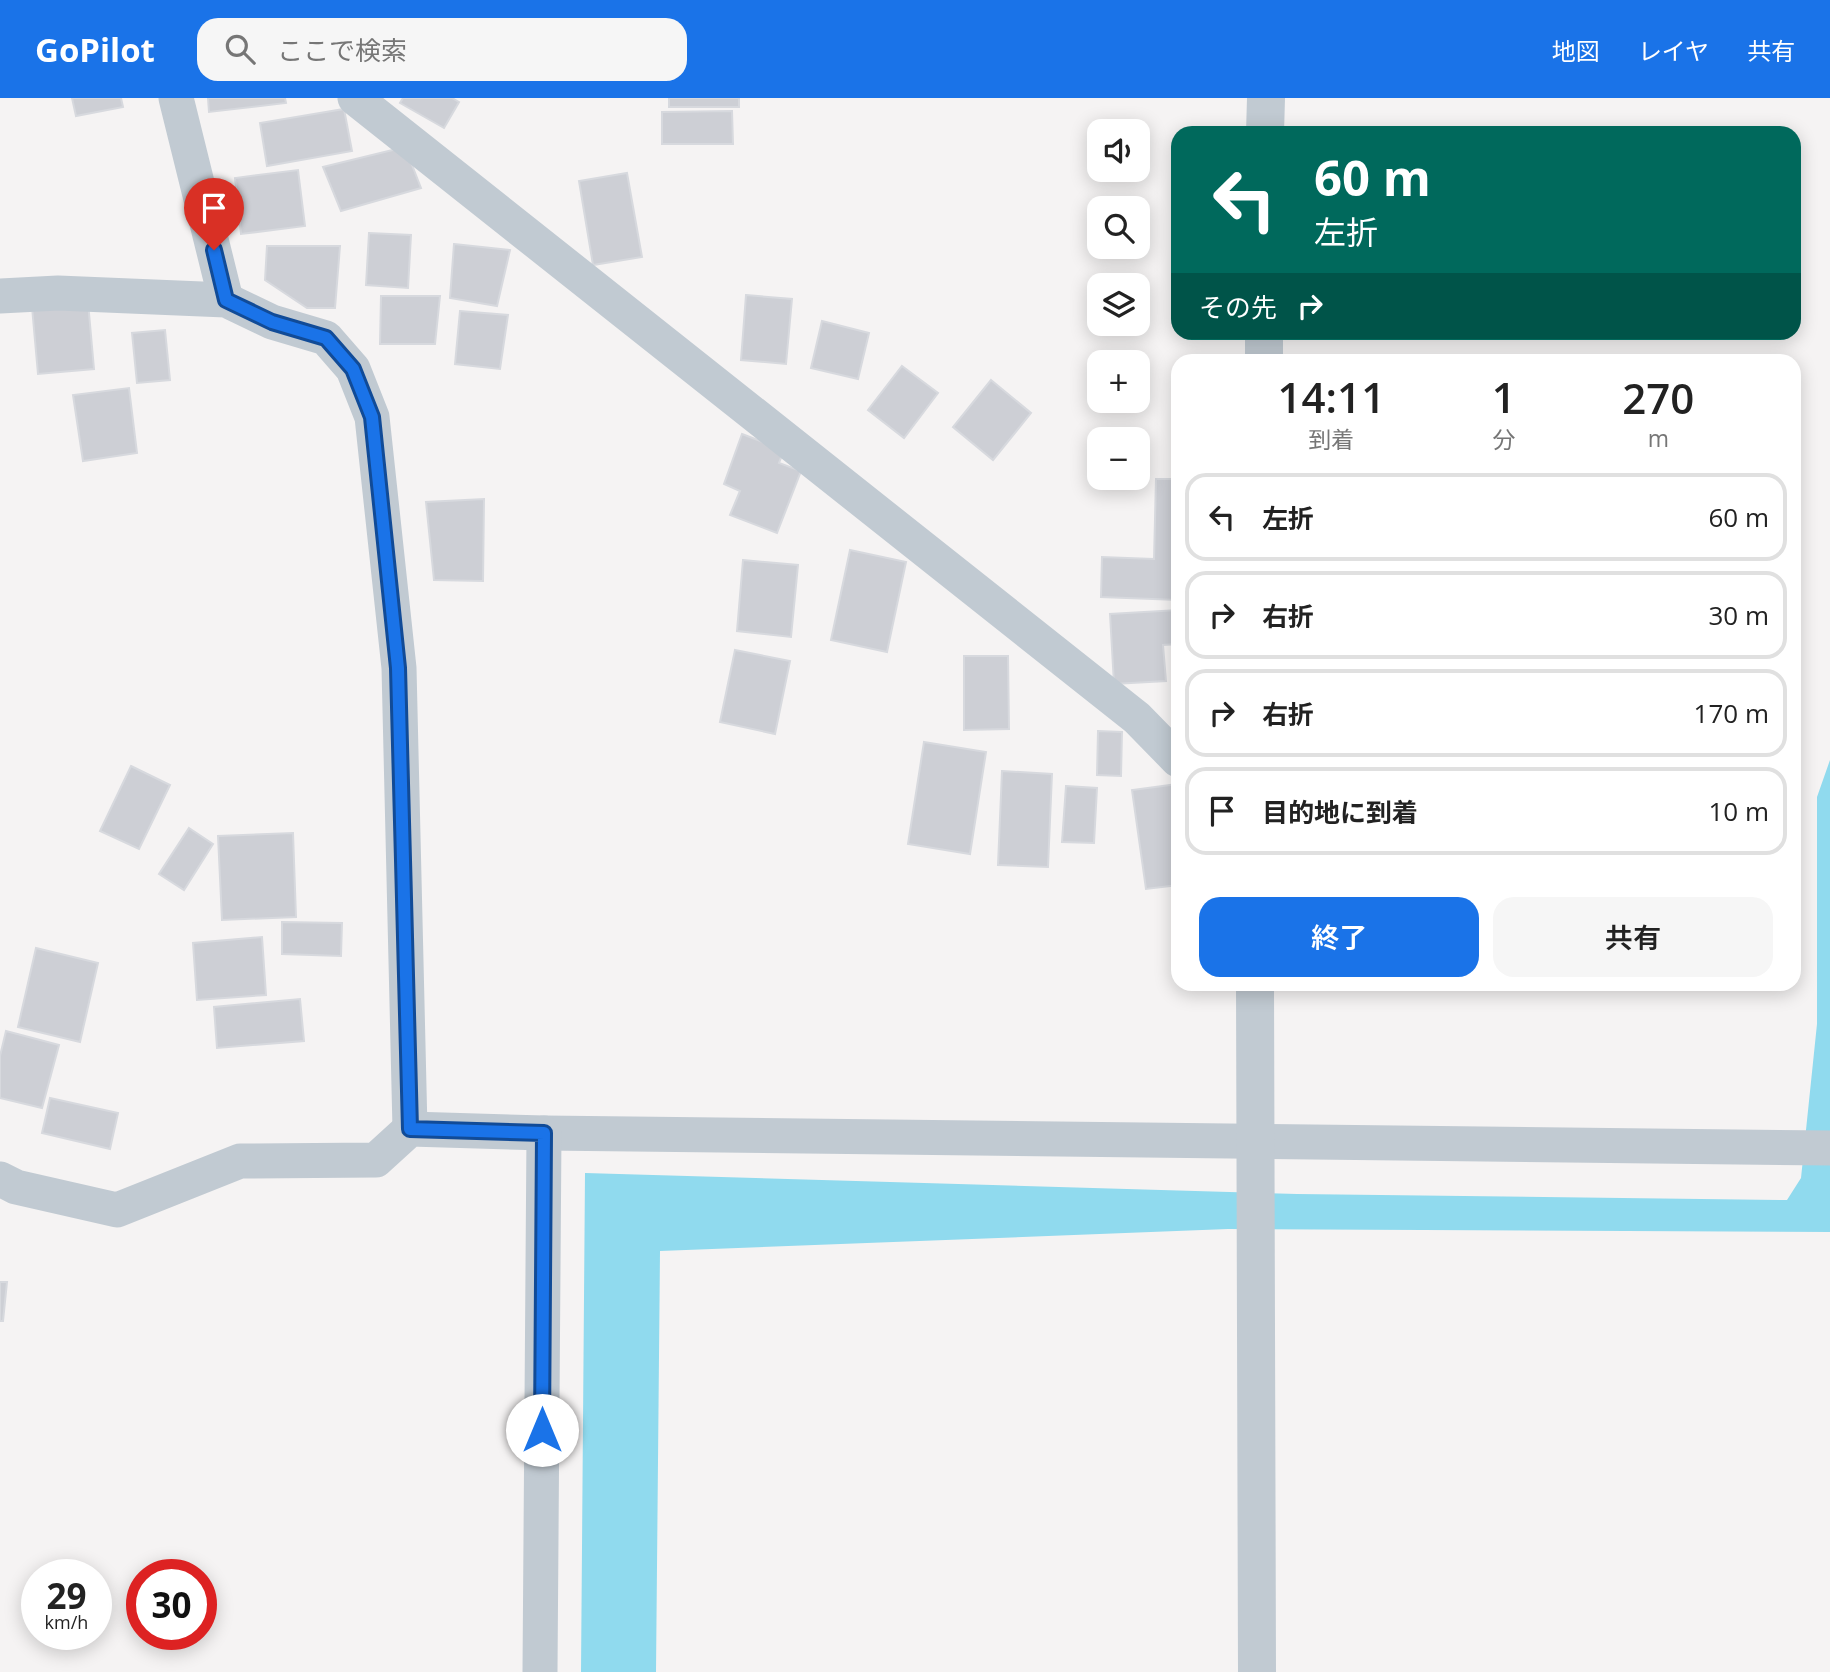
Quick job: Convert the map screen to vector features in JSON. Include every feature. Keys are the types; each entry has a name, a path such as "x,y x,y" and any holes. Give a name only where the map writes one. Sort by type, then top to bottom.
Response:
{"street":[{"path":"176,98 226,300"},
{"path":"355,98 1137,718 1171,753"},
{"path":"1265,126 1266,98"},
{"path":"0,296 58,293 226,300 272,322 326,338 353,369 372,417 398,668 410,1129"},
{"path":"1255,991 1258,1142 1257,1672"},
{"path":"0,1179 16,1187 117,1210 240,1161 376,1160 410,1129 544,1133 1830,1148"},
{"path":"540,1672 544,1133"}],"water":[{"path":"1830,760 1830,1232 1228,1229 660,1251 656,1672 581,1672 585,1173 1297,1194 1787,1200 1801,1178 1817,1024 1817,797"}],"building":[{"path":"72,98 121,98 123,107 76,116"},
{"path":"208,98 285,98 286,103 209,112"},
{"path":"403,98 452,98 459,102 444,128 400,103"},
{"path":"669,98 739,98 739,107 669,107"},
{"path":"344,109 352,151 267,166 260,123"},
{"path":"732,111 733,144 662,144 662,112"},
{"path":"405,147 421,188 341,211 323,167"},
{"path":"298,170 305,226 241,234 235,178"},
{"path":"627,173 642,257 593,265 579,181"},
{"path":"369,233 411,235 408,288 366,285"},
{"path":"454,244 510,250 497,306 450,298"},
{"path":"267,246 340,246 335,308 307,308 265,280"},
{"path":"746,295 792,299 786,364 741,360"},
{"path":"381,296 440,296 435,344 380,344"},
{"path":"88,302 94,369 38,374 32,307"},
{"path":"460,311 508,315 500,369 455,364"},
{"path":"822,321 869,333 858,379 811,368"},
{"path":"165,330 170,380 137,383 132,333"},
{"path":"902,366 938,393 904,438 868,410"},
{"path":"991,380 1031,413 993,460 953,427"},
{"path":"129,388 137,453 83,461 73,395"},
{"path":"742,434 784,450 779,463 801,471 777,533 730,515 740,491 724,484"},
{"path":"1156,479 1171,479 1171,600 1101,597 1102,557 1154,559"},
{"path":"484,499 483,581 434,580 426,502"},
{"path":"850,550 906,562 887,652 831,640"},
{"path":"743,560 798,565 791,637 737,631"},
{"path":"1171,610 1171,644 1163,645 1166,681 1114,684 1110,614"},
{"path":"735,650 790,661 775,734 720,722"},
{"path":"964,656 1008,656 1009,729 964,730"},
{"path":"1098,731 1122,732 1121,776 1097,775"},
{"path":"924,742 986,752 970,854 908,844"},
{"path":"131,766 170,785 139,849 100,831"},
{"path":"1002,771 1052,774 1048,867 998,865"},
{"path":"1171,785 1171,886 1146,889 1132,790"},
{"path":"1066,786 1097,788 1094,843 1062,842"},
{"path":"189,828 213,844 184,890 159,874"},
{"path":"293,833 296,917 222,920 218,836"},
{"path":"282,922 342,923 341,956 282,954"},
{"path":"262,937 266,995 197,1000 193,943"},
{"path":"36,948 98,963 80,1042 18,1027"},
{"path":"300,999 304,1041 217,1048 214,1007"},
{"path":"6,1031 59,1045 42,1108 0,1098 0,1056"},
{"path":"50,1098 118,1113 110,1149 42,1133"},
{"path":"0,1282 7,1282 3,1321 0,1321"}],"route":[{"path":"214,250 226,300 272,322 326,338 353,369 372,417 398,668 410,1129 544,1133 542,1430"}]}
